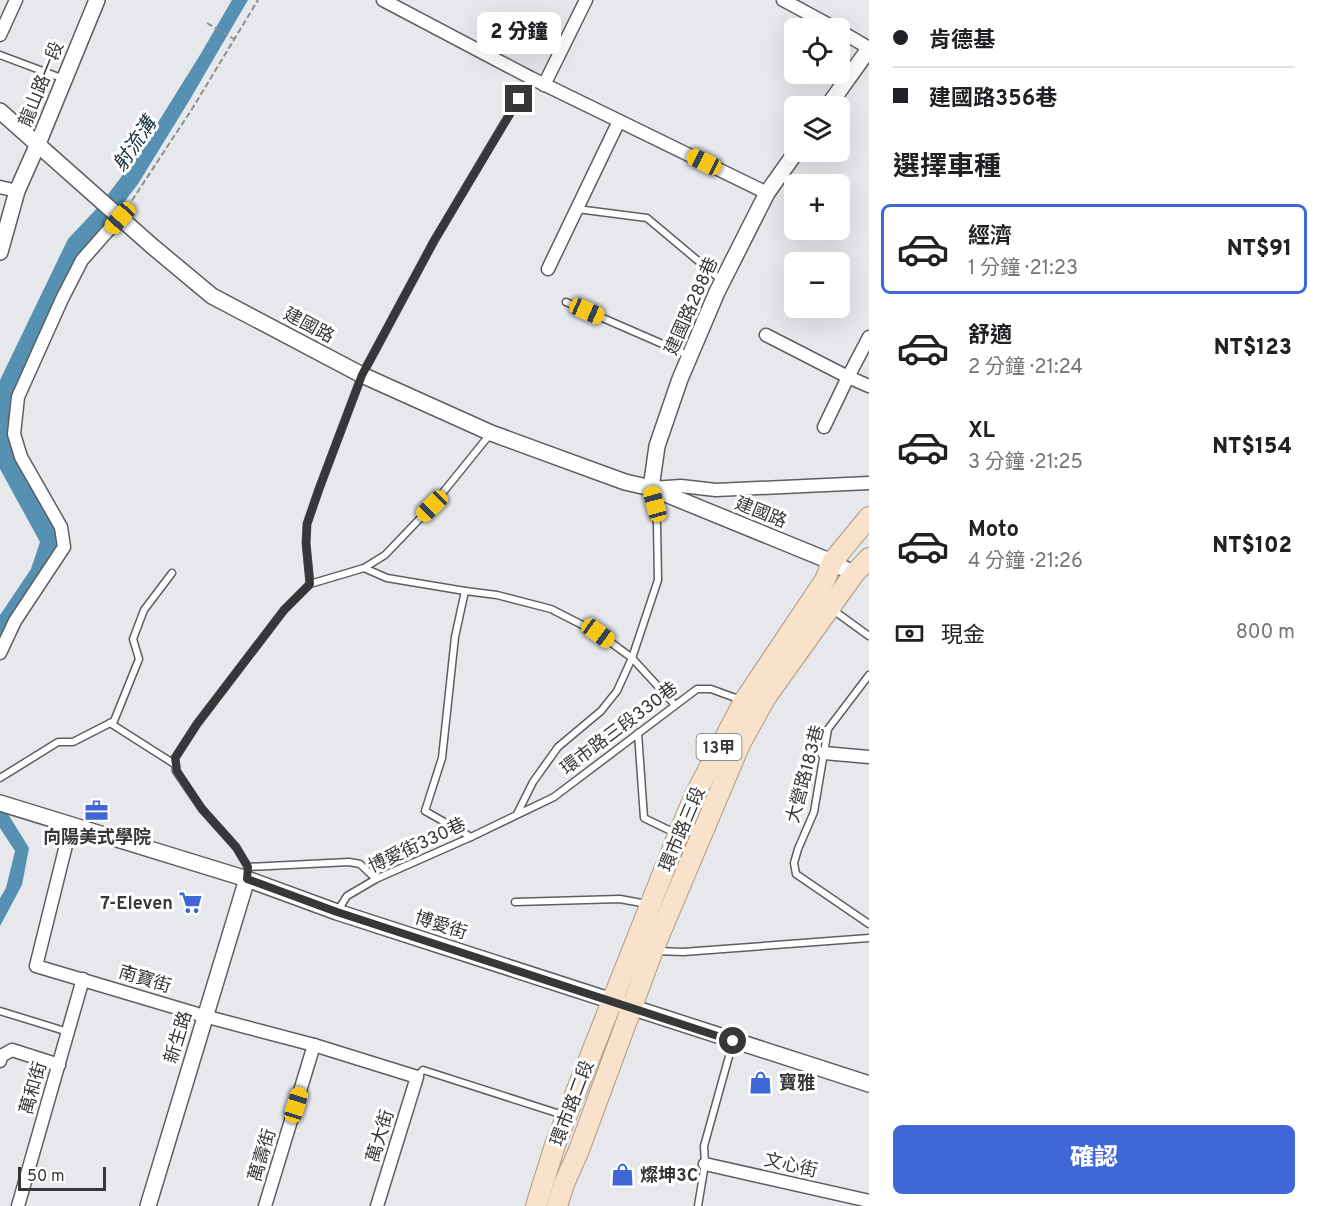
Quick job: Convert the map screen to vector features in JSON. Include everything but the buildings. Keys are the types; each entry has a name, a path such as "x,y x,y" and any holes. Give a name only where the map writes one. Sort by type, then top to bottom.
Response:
{"main road":[{"name":"環市路三段","path":"612,1001 695,795 744,701 825,580 832,562 869,517"},
{"name":"環市路三段","path":"631,1008 740,744 766,697 854,574 869,558"},
{"name":"環市路二段","path":"536,1206 555,1145 612,1001"},
{"name":"環市路二段","path":"557,1206 631,1008"}],"street":[{"path":"0,35 16,0"},
{"name":"龍山路一段","path":"0,252 17,191 97,0"},
{"path":"383,0 544,85 767,193"},
{"path":"544,85 586,0"},
{"path":"783,0 816,18"},
{"path":"835,96 869,48 850,37"},
{"name":"建國路","path":"0,111 37,146 212,296 362,375 491,433 625,482 651,488 832,562 854,574"},
{"path":"548,269 619,121"},
{"name":"建國路288巷","path":"651,488 657,446 680,378 722,282 767,193 789,162"},
{"path":"0,187 17,191"},
{"path":"0,653 15,621 64,547 61,527 21,457 14,434 18,397 82,260 119,216"},
{"path":"766,335 869,386"},
{"path":"824,427 869,337"},
{"name":"建國路","path":"651,488 681,486 716,490 869,483"},
{"path":"824,753 869,758"},
{"path":"0,792 4,804"},
{"name":"博愛街","path":"4,804 71,825 247,873 337,912 869,1084"},
{"name":"南寶街","path":"71,825 36,966 204,1016 314,1045 417,1077"},
{"name":"新生路","path":"147,1206 247,873"},
{"name":"萬和街","path":"18,1206 82,979"},
{"name":"萬壽街","path":"265,1206 314,1045"},
{"path":"0,1061 1,1056 12,1050 59,1065"},
{"name":"萬大街","path":"377,1206 417,1077"},
{"name":"文心街","path":"705,1164 869,1201"}],"lane":[{"path":"0,55 65,79"},
{"path":"310,584 306,543 307,524 362,375 434,241 531,78"},
{"path":"577,209 647,218 722,282"},
{"path":"567,302 690,356"},
{"path":"376,879 360,864 349,862 247,873 236,847 202,809 177,771 175,758 197,724 284,610 310,584 364,568 385,555 432,506 491,433"},
{"path":"516,814 533,782 558,747 601,711 617,691 632,658 658,580 657,525 651,488"},
{"path":"364,568 387,578 497,595 551,609 598,633 632,658 675,705"},
{"path":"0,778 58,741 73,742 114,721 140,659 133,639 144,610 172,573"},
{"path":"465,591 455,637 442,758 425,811 471,837"},
{"path":"830,608 869,636"},
{"name":"大營路183巷","path":"869,675 828,729 814,812 794,863 796,874 869,924"},
{"name":"環市路三段330巷","path":"516,814 554,797 697,689 711,689 744,701"},
{"path":"110,723 176,765"},
{"path":"638,733 644,818 678,835"},
{"name":"博愛街330巷","path":"337,912 347,896 376,879 471,837 516,814"},
{"path":"515,902 620,899 650,905"},
{"path":"653,950 683,952 869,938"},
{"path":"0,1011 68,1032"},
{"path":"698,1206 705,1164 704,1146 733,1041"},
{"path":"417,1077 423,1070 567,1116"}],"path":[{"path":"119,216 192,109 258,0"},
{"path":"207,23 234,39"}],"water":[{"path":"232,0 248,0 138,184 70,272 14,395 9,414 12,447 46,505 56,529 56,546 11,616 0,642 0,615 31,569 40,542 0,469 0,380 68,239 100,205 137,156"},
{"path":"0,801 29,848 22,885 0,926 0,898 6,888 15,851 0,828"}],"place":[{"name":"向陽美式學院","path":"97,811"},
{"name":"7-Eleven","path":"191,903"},
{"name":"寶雅","path":"761,1083"},
{"name":"燦坤3C","path":"622,1175"}],"route":[{"path":"519,99 434,241 362,375 307,524 306,543 310,584 284,610 197,724 175,758 177,771 202,809 236,847 248,867 247,879 337,912 733,1041"}],"water label":[{"name":"射流溝","path":"134,144"}]}
